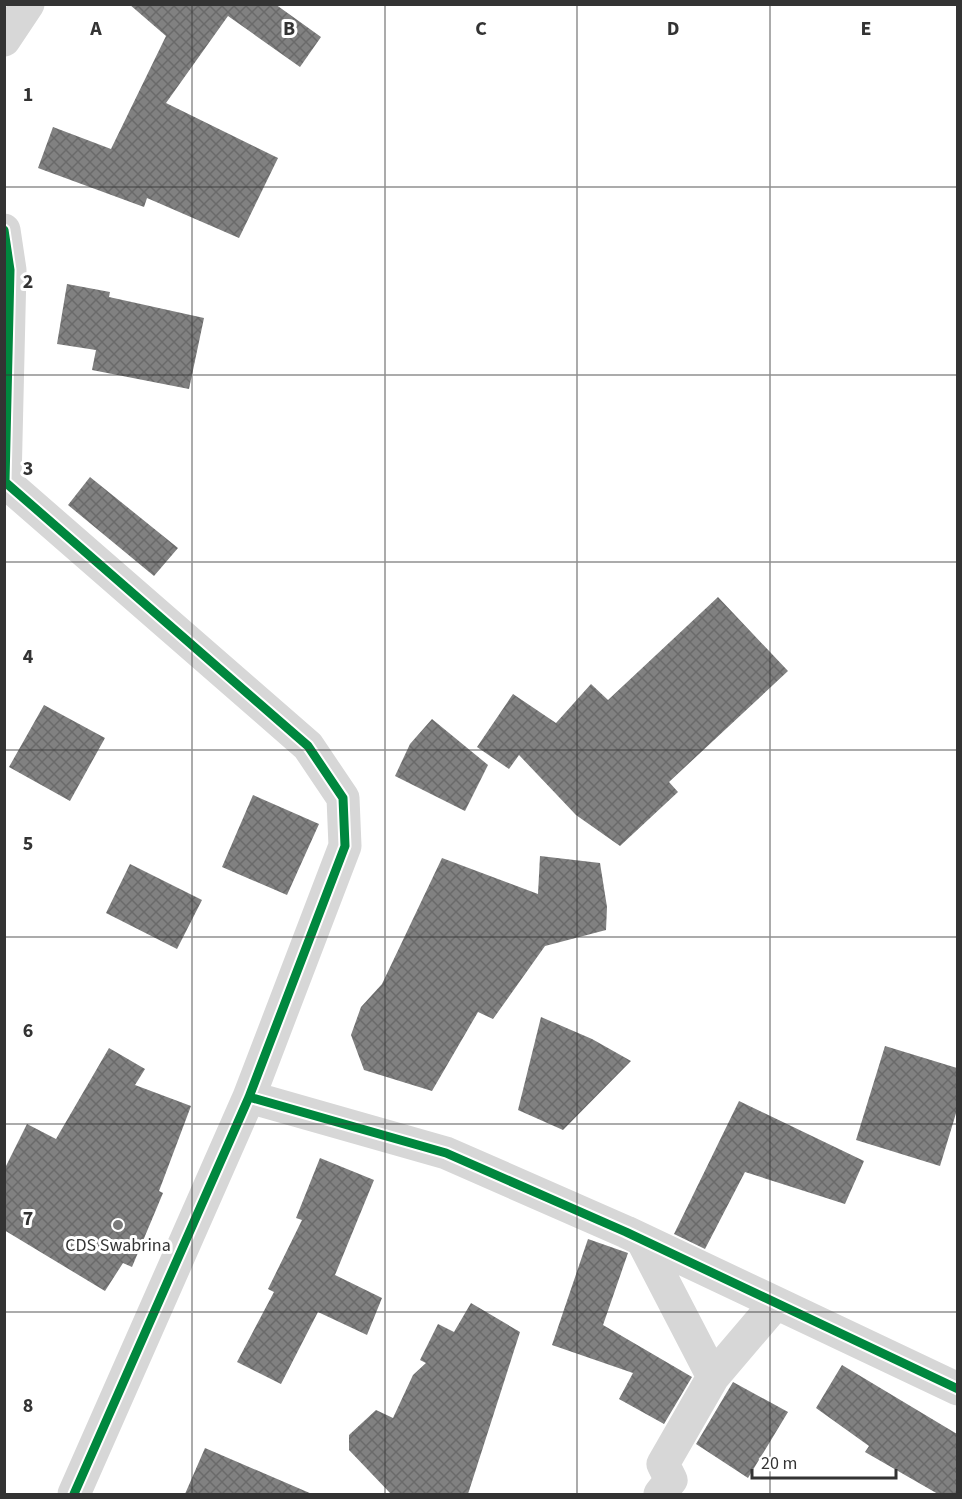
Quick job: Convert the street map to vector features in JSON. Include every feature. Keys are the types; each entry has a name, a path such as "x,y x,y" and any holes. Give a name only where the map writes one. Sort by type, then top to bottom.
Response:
{"street":[{"path":"4,40 28,4"},
{"path":"4,230 10,270 5,482 308,746 343,798 345,846 249,1097 74,1494"},
{"path":"249,1097 446,1153 642,1240 957,1389"},
{"path":"642,1240 713,1377"},
{"path":"660,1494 671,1480 663,1464 713,1377 776,1303"}],"building":[{"path":"129,4 275,4 321,37 300,67 228,16 166,103 278,158 239,238 147,198 144,207 38,168 53,127 111,149 166,36"},
{"path":"67,284 110,292 109,297 204,318 189,389 92,370 96,350 57,344"},
{"path":"90,477 178,548 154,576 68,505"},
{"path":"718,597 788,671 669,782 678,792 620,846 576,815 519,755 509,769 477,747 513,694 556,723 591,684 608,700"},
{"path":"44,705 105,738 70,801 9,767"},
{"path":"432,719 488,765 465,811 395,776 410,744"},
{"path":"253,795 319,824 287,895 222,867"},
{"path":"540,856 600,863 607,907 606,930 545,946 493,1019 478,1012 432,1091 364,1070 351,1035 361,1007 382,984 442,858 538,894"},
{"path":"130,864 202,900 177,949 106,913"},
{"path":"541,1017 592,1039 631,1061 563,1130 518,1110"},
{"path":"885,1046 957,1068 957,1110 940,1166 856,1140"},
{"path":"109,1048 145,1069 135,1085 191,1106 159,1191 163,1193 132,1267 123,1263 105,1291 4,1230 4,1170 27,1124 56,1139"},
{"path":"739,1101 864,1161 845,1204 745,1172 705,1249 674,1234"},
{"path":"320,1158 374,1180 335,1275 382,1298 367,1335 318,1312 281,1384 237,1362 274,1292 268,1289 302,1220 296,1218"},
{"path":"588,1239 628,1253 603,1325 692,1377 664,1424 619,1399 633,1373 552,1345"},
{"path":"471,1303 520,1332 468,1494 391,1494 349,1450 349,1435 376,1410 393,1418 413,1375 426,1363 420,1360 438,1324 454,1332"},
{"path":"842,1365 957,1434 957,1494 938,1494 865,1452 869,1446 816,1408"},
{"path":"733,1382 788,1412 748,1478 696,1444"},
{"path":"205,1448 312,1494 185,1494"}],"cycle path":[{"path":"4,230 10,270 5,482 308,746 343,798 345,846 249,1097 74,1494"},
{"path":"249,1097 446,1153 626,1232 958,1389"}],"place":[{"name":"CDS Swabrina","path":"118,1225"}]}
